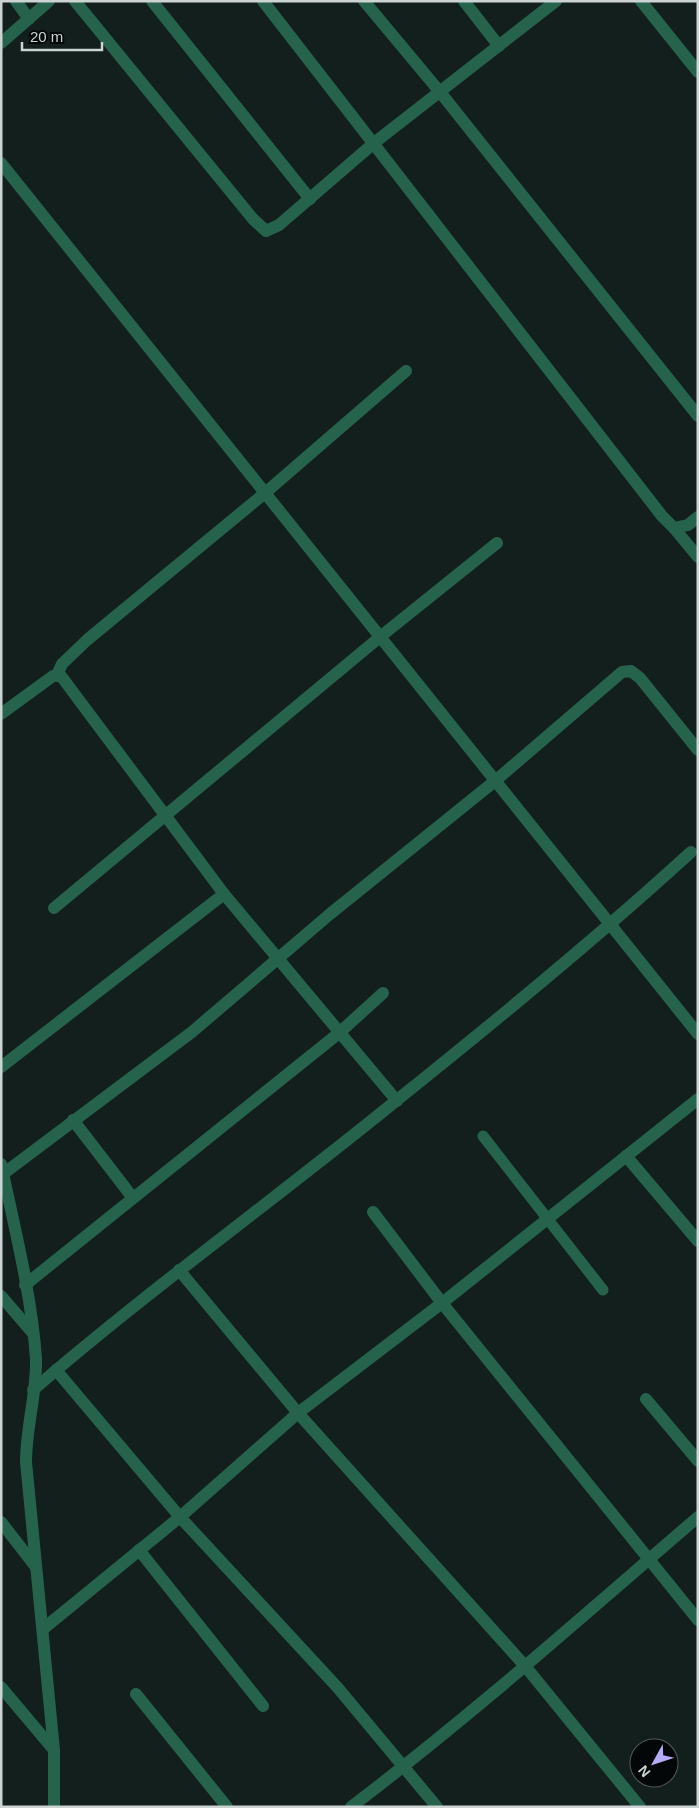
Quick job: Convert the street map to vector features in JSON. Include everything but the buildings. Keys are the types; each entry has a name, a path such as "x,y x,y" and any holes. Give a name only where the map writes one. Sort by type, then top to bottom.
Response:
{"street":[{"path":"16,1 29,19"},
{"path":"1,43 50,1"},
{"path":"75,1 261,228 266,231 272,230 374,143 556,1"},
{"path":"152,1 310,199"},
{"path":"264,1 662,516 698,557"},
{"path":"364,1 440,92 698,416"},
{"path":"464,1 499,46"},
{"path":"641,1 698,72"},
{"path":"1,163 698,1034"},
{"path":"1,714 57,675 62,664 87,640 265,493 406,371"},
{"path":"674,528 688,525 698,517"},
{"path":"54,908 380,637 497,544"},
{"path":"54,1807 54,1750 26,1462 26,1441 36,1361 25,1286 2,1169 73,1120 192,1032 330,914 496,781 622,672 631,671 640,678 698,750"},
{"path":"57,675 66,682 224,894 397,1100"},
{"path":"33,1390 179,1270 397,1100 611,926 691,852"},
{"path":"1,1067 224,894"},
{"path":"25,1286 339,1033 383,993"},
{"path":"43,1630 180,1517 298,1413 442,1303 698,1099"},
{"path":"73,1120 133,1198"},
{"path":"626,1156 698,1241"},
{"path":"373,1212 442,1303 698,1620"},
{"path":"179,1270 298,1413 525,1666 640,1807"},
{"path":"1,1296 32,1332"},
{"path":"56,1370 180,1517 338,1688 405,1766 437,1807"},
{"path":"646,1399 698,1461"},
{"path":"351,1807 405,1766 525,1666 698,1516"},
{"path":"1,1522 36,1567"},
{"path":"139,1550 263,1706"},
{"path":"1,1687 54,1750"},
{"path":"136,1694 227,1807"}],"lane":[{"path":"483,1136 603,1290"}]}
